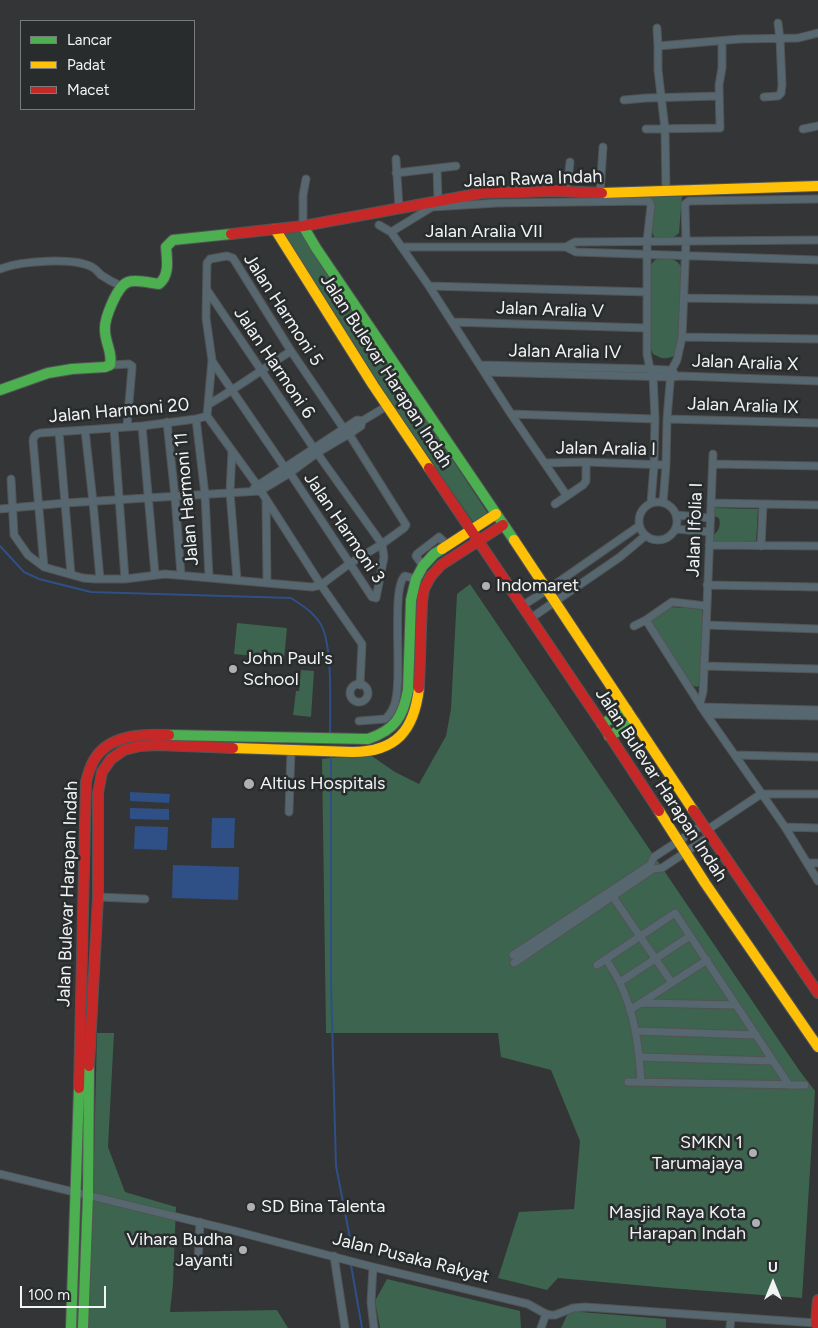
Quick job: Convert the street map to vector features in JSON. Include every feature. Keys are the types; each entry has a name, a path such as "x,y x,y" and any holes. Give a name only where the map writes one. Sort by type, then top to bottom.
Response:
{"street":[{"path":"764,97 778,96 781,93 778,24"},
{"path":"656,28 658,70 665,129 666,191"},
{"path":"658,46 740,39 798,38 818,33"},
{"path":"646,129 720,128 719,84 722,68 722,41"},
{"path":"624,100 720,96"},
{"path":"803,129 818,126"},
{"path":"600,193 603,147"},
{"path":"396,159 399,208"},
{"path":"567,191 570,162"},
{"path":"396,173 456,166"},
{"path":"437,168 438,201"},
{"path":"303,226 303,195 306,180"},
{"name":"Jalan Rawa Indah","path":"121,286 128,282 159,284 162,282 166,275 166,247 171,241 178,239 303,226 482,193 567,191 600,193 818,186"},
{"path":"663,503 671,374 677,360 682,337 686,202 818,199"},
{"path":"391,232 432,207 497,203 648,201 651,206 647,240 647,354 652,372 655,418 651,503"},
{"path":"379,225 391,232 402,247 567,496"},
{"name":"Jalan Bulevar Harapan Indah","path":"303,226 706,830 818,993"},
{"name":"Jalan Bulevar Harapan Indah","path":"275,229 387,406 602,724 685,852 818,1047"},
{"name":"Jalan Aralia VII","path":"566,247 575,242 647,240 818,240"},
{"name":"Jalan Aralia VII","path":"402,247 566,247 576,252 818,260"},
{"name":"Jalan Harmoni 5","path":"207,416 212,360 206,318 207,262 210,259 227,256 233,258 291,351 406,524 404,528 382,544"},
{"path":"0,269 20,263 75,262 92,267 121,286 108,312 104,328 111,355 110,365"},
{"path":"429,286 647,292"},
{"name":"Jalan Harmoni 6","path":"207,290 315,450 382,544"},
{"path":"684,298 818,300"},
{"name":"Jalan Aralia V","path":"452,322 647,328"},
{"path":"682,337 818,339"},
{"path":"209,404 291,351"},
{"name":"Jalan Harmoni 3","path":"212,360 288,470 372,598 376,597 384,557 382,544"},
{"path":"0,390 62,370 129,364 132,367 127,426"},
{"name":"Jalan Aralia IV","path":"480,365 652,372"},
{"path":"484,372 652,372 671,374"},
{"name":"Jalan Aralia X","path":"671,374 681,376 818,381"},
{"path":"0,509 250,491 288,470 315,450 346,432 357,420 362,421 387,406"},
{"path":"511,414 655,418"},
{"path":"207,416 258,488 362,644 360,685"},
{"name":"Jalan Harmoni 20","path":"39,506 33,441 35,435 142,426 207,416"},
{"name":"Jalan Harmoni 11","path":"196,419 204,495 209,577"},
{"name":"Jalan Aralia IX","path":"668,419 818,423"},
{"path":"167,422 181,575"},
{"path":"142,426 155,574"},
{"path":"114,428 125,579"},
{"path":"84,430 100,579"},
{"path":"59,432 71,574"},
{"path":"232,450 230,492 237,580"},
{"name":"Jalan Ifolia I","path":"701,705 704,692 713,454"},
{"path":"555,504 586,481 586,462"},
{"name":"Jalan Aralia I","path":"546,463 586,462 666,465"},
{"path":"713,464 818,466"},
{"path":"11,479 14,535 17,541 28,555 44,567 83,578 125,579 165,574 312,587 321,585 349,564 382,544"},
{"path":"266,500 267,582"},
{"path":"651,503 668,505 676,515 676,529 666,539 651,540 641,532 638,519 640,512 651,503"},
{"path":"711,503 818,505"},
{"path":"761,546 763,504"},
{"path":"39,506 44,567"},
{"path":"359,721 387,718 402,690 411,600 416,579 423,566 434,554 496,514"},
{"path":"676,515 710,518"},
{"name":"Jalan Bulevar Harapan Indah","path":"71,1328 86,782 90,768 96,757 105,747 122,738 144,734 162,740 291,750 369,752 390,744 404,733 414,717 419,695 424,589 431,576 441,565 503,525"},
{"path":"522,606 639,526"},
{"path":"676,529 710,532"},
{"path":"531,618 620,557 645,536"},
{"path":"709,545 818,546"},
{"path":"387,718 394,726 406,704 402,690 398,599 403,577 416,579"},
{"path":"707,585 818,587"},
{"path":"398,599 411,600"},
{"path":"634,626 672,602 706,606"},
{"path":"646,620 706,714 785,827 818,881"},
{"path":"706,625 818,629"},
{"path":"704,666 818,669"},
{"path":"701,705 818,710"},
{"path":"602,724 627,710"},
{"path":"706,714 818,716"},
{"path":"609,736 634,722"},
{"name":"Jalan Bulevar Harapan Indah","path":"83,1328 88,1195 90,1052 98,897 98,793 102,772 111,759 124,750 162,740 253,737 368,739 377,737 394,726"},
{"path":"253,737 253,748"},
{"path":"289,812 291,750"},
{"path":"735,755 818,758"},
{"path":"651,867 654,857 678,841 706,830 761,794 818,794"},
{"path":"785,827 818,828"},
{"path":"514,959 651,867 662,868 685,852 706,830"},
{"path":"808,862 818,863"},
{"path":"611,894 672,982"},
{"path":"98,897 145,899"},
{"path":"597,965 675,913 789,1085"},
{"path":"620,982 690,936"},
{"path":"606,959 620,982 636,1031 640,1082"},
{"path":"630,1010 706,960"},
{"path":"641,1003 736,1005"},
{"path":"636,1031 756,1035"},
{"path":"639,1056 773,1061"},
{"path":"628,1082 805,1085"},
{"name":"Jalan Pusaka Rakyat","path":"0,1174 200,1222 359,1264 528,1304 546,1314"},
{"path":"198,1263 200,1222"},
{"path":"334,1256 345,1328"},
{"path":"373,1267 371,1302 374,1328"},
{"path":"541,1328 546,1314 555,1315 573,1308 817,1323 818,1300"},
{"path":"730,1328 731,1317"}],"green space":[{"path":"682,196 679,233 671,238 656,239 652,233 652,197"},
{"path":"300,229 487,512 486,515 473,522 396,410 282,234 283,231"},
{"path":"664,256 675,261 682,269 681,343 676,355 669,358 653,354 650,346 649,267 655,260"},
{"path":"715,508 758,509 756,544 712,544 712,536 720,526 719,518 714,516"},
{"path":"470,584 815,1091 802,1298 558,1278 547,1290 498,1278 519,1212 574,1209 580,1141 551,1070 501,1057 498,1033 326,1033 322,759 369,754 395,772 419,784 446,736 451,709 457,594"},
{"path":"670,607 702,609 702,658 700,685 697,687 691,685 650,620"},
{"path":"237,623 287,628 284,659 234,654"},
{"path":"301,670 314,671 311,717 293,715 296,691 299,691"},
{"path":"97,1033 114,1033 108,1147 125,1192 176,1207 170,1312 277,1310 288,1328 78,1328 93,1192"},
{"path":"387,1279 520,1311 521,1328 380,1328 375,1301"},
{"path":"569,1311 666,1319 666,1328 561,1328"}],"water":[{"path":"130,792 170,794 169,803 130,801"},
{"path":"130,808 169,809 169,820 130,819"},
{"path":"212,818 235,818 234,848 211,848"},
{"path":"135,826 168,827 167,850 134,849"},
{"path":"173,865 239,867 238,900 172,898"}],"waterway":[{"path":"0,546 24,572 39,579 91,592 291,598 314,615 324,632 330,676 330,735"},
{"path":"331,755 331,985 336,1166 350,1238"},
{"path":"351,1265 362,1328"}],"traffic: fast":[{"path":"303,226 514,540"},
{"path":"0,390 48,373 110,365 105,325 112,303 124,285 135,281 159,284 166,272 166,247 173,240 231,234"},
{"path":"169,735 368,739 391,727 400,715 408,690 411,600 416,579 423,566 434,554 442,549"},
{"path":"602,724 627,710"},
{"path":"609,736 635,722"},
{"path":"83,1328 88,1195 89,1066"},
{"path":"71,1328 79,1088"}],"traffic: slow":[{"path":"602,193 818,186"},
{"path":"275,229 373,385 429,468"},
{"path":"442,549 496,514"},
{"path":"514,540 693,810"},
{"path":"233,748 352,752 380,748 391,743 407,727 413,716 419,688"},
{"path":"659,811 705,883 818,1047"}],"traffic: jam":[{"path":"231,234 303,226 482,193 558,191 602,193"},
{"path":"429,468 659,811"},
{"path":"419,688 424,589 431,576 441,565 503,525"},
{"path":"79,1088 86,782 94,760 100,751 108,745 127,737 169,735"},
{"path":"89,1066 98,897 98,793 102,772 111,759 124,750 140,746 233,748"},
{"path":"693,810 818,993"},
{"path":"818,1300 816,1323 818,1324"}],"place":[{"name":"Indomaret","path":"486,586"},
{"name":"John Paul's School","path":"233,669"},
{"name":"Altius Hospitals","path":"249,784"},
{"name":"SMKN 1 Tarumajaya","path":"753,1153"},
{"name":"SD Bina Talenta","path":"251,1207"},
{"name":"Masjid Raya Kota Harapan Indah","path":"756,1223"},
{"name":"Vihara Budha Jayanti","path":"243,1250"}]}
